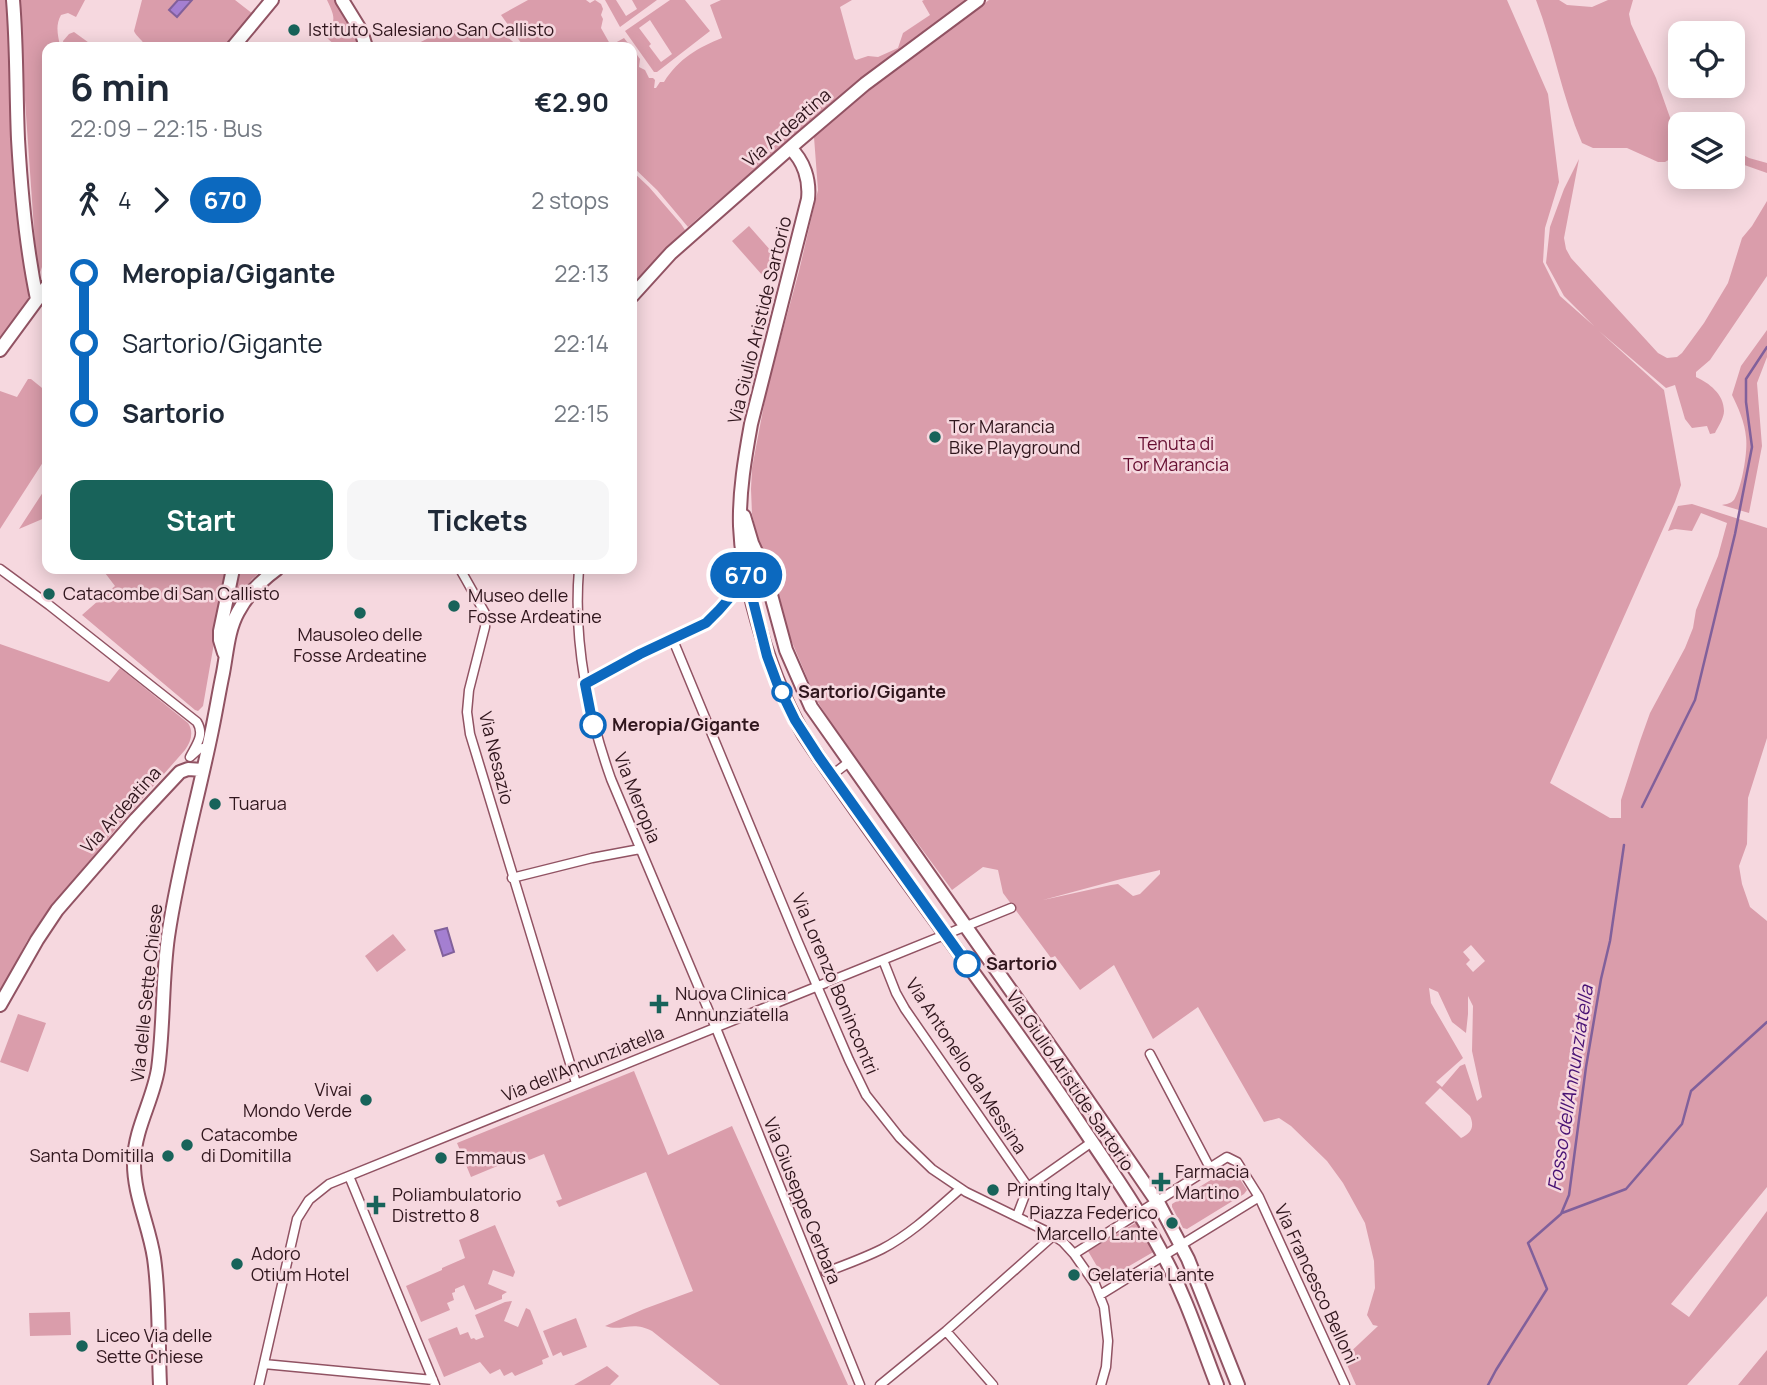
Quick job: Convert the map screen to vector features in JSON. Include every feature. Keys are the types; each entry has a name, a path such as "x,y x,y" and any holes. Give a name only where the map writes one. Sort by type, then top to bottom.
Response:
{"street":[{"path":"13,0 18,141 37,299"},
{"path":"237,42 271,0"},
{"path":"342,0 364,42"},
{"name":"Via Ardeatina","path":"637,290 671,253 865,84 978,0"},
{"name":"Via Giulio Aristide Sartorio","path":"790,148 803,167 809,188 808,199 751,424 741,505 741,538 746,573 762,640 777,683 804,735 1008,1019 1139,1214"},
{"path":"0,350 42,292"},
{"name":"Via Giulio Aristide Sartorio","path":"741,505 752,542 764,569 780,631 797,677 815,714 1157,1202"},
{"path":"0,569 197,722 201,733 190,757 199,748 208,747"},
{"path":"585,684 640,654 699,627 713,617 733,594 746,573 764,569"},
{"path":"226,656 219,631 232,574"},
{"path":"203,770 231,629 240,607 272,574"},
{"name":"Via Nesazio","path":"463,574 486,615 469,690 468,721 512,878 576,1083"},
{"name":"Via Meropia","path":"579,574 578,633 593,725 640,849 715,1028"},
{"name":"Via Lorenzo Bonincontri","path":"673,640 849,1060 871,1102 912,1152 932,1169 960,1189 1054,1235 1074,1254"},
{"path":"832,775 849,762"},
{"name":"Via Ardeatina","path":"0,1006 47,923 90,871 180,772 203,770"},
{"name":"Via delle Sette Chiese","path":"160,1385 155,1264 138,1194 134,1161 139,1130 155,1085 169,932 203,770"},
{"path":"512,878 640,849"},
{"path":"946,934 1011,908"},
{"name":"Via dell'Annunziatella","path":"259,1385 299,1216 305,1205 328,1184 946,934"},
{"name":"Via Antonello da Messina","path":"883,960 905,1009 1028,1187"},
{"name":"Via Giuseppe Cerbara","path":"715,1028 860,1385"},
{"path":"1150,1054 1210,1168"},
{"path":"1017,1216 1028,1187 1092,1142"},
{"path":"1100,1295 1259,1196 1237,1162 1227,1157 1074,1254 1100,1295 1105,1312 1108,1341 1106,1367 1101,1385"},
{"path":"264,1364 434,1382 349,1176"},
{"path":"826,1272 894,1242 960,1189"},
{"name":"Via Francesco Belloni","path":"1259,1196 1345,1385"},
{"path":"1157,1202 1182,1245 1238,1385"},
{"path":"1139,1214 1164,1255 1217,1385"},
{"path":"880,1385 946,1331 1054,1235"},
{"path":"946,1331 993,1385"}],"green space":[{"path":"0,0 7,0 9,14 14,192 30,288 27,304 0,341"},
{"path":"18,0 85,0 76,17 68,13 61,15 58,27 59,42 42,42 42,267 40,273 37,272"},
{"path":"142,0 178,0 169,10 177,17 192,0 235,0 253,14 232,42 143,42 134,31"},
{"path":"327,0 337,0 356,32 359,42 331,42 327,38 332,26 332,11"},
{"path":"528,0 586,0 590,3 595,0 603,9 601,28 609,42 520,42 501,15"},
{"path":"605,0 616,0 626,16 637,9 632,0 657,0 620,27"},
{"path":"670,0 685,0 710,31 657,72 654,72 637,48 637,42 633,42 625,31","holes":["650,20 672,54 661,62 639,28"]},
{"path":"721,0 852,0 840,7 856,60 868,56 878,57 898,48 903,33 930,15 922,1 970,0 792,140 688,227 637,171 637,55 640,59 639,67 645,70 649,78 655,80 656,88 690,55 722,38 710,5"},
{"name":"Tenuta di Tor Marancia","path":"989,0 1507,0 1548,94 1559,182 1545,228 1543,262 1560,296 1594,326 1564,296 1546,263 1550,227 1579,159 1564,238 1566,249 1571,258 1658,353 1667,358 1677,357 1682,353 1704,323 1728,283 1742,238 1767,201 1767,276 1710,360 1696,372 1696,377 1715,390 1723,405 1723,417 1715,433 1710,434 1707,426 1692,428 1685,419 1675,385 1666,388 1599,331 1664,390 1681,485 1550,783 1610,818 1621,818 1621,800 1650,713 1685,648 1727,523 1701,513 1692,531 1668,531 1678,506 1692,504 1767,528 1767,738 1748,798 1747,844 1739,866 1750,907 1767,921 1767,1187 1671,1304 1689,1317 1767,1211 1767,1296 1687,1385 1356,1385 1344,1358 1378,1326 1373,1325 1367,1315 1375,1288 1374,1261 1365,1223 1343,1183 1327,1161 1279,1118 1264,1122 1198,1007 1153,1039 1114,965 1080,990 1055,956 1051,958 1003,893 998,870 983,867 952,890 842,741 816,699 789,635 773,572 758,539 752,514 751,489 752,468 767,389 818,190 814,137 857,98","holes":["1160,870 1160,874 1140,894 1133,896 1118,884 1043,900","1471,945 1485,961 1473,972 1466,964 1470,960 1463,952","1429,988 1438,992 1452,1022 1466,1033 1468,996 1473,1006 1472,1051 1482,1097 1477,1101 1465,1064 1460,1066 1442,1087 1436,1082 1463,1058 1431,1003","1440,1088 1470,1116 1471,1129 1461,1138 1425,1103"]},
{"path":"1536,0 1559,0 1567,5 1592,7 1608,0 1633,0 1629,14 1631,24 1668,112 1668,160 1658,162 1627,148 1593,148 1582,143"},
{"path":"488,29 504,34 513,42 421,42 444,30"},
{"path":"74,32 88,42 63,42"},
{"path":"1745,156 1767,163 1767,173 1745,165"},
{"path":"637,176 649,187 685,230 637,279"},
{"path":"749,226 780,261 763,276 732,241"},
{"path":"1767,330 1767,357 1757,383 1762,446 1749,513 1722,505 1733,501 1738,493 1746,451 1744,426 1732,395 1741,366"},
{"path":"28,379 42,388 42,464 0,529 0,391 17,397"},
{"path":"42,494 42,519 19,529"},
{"path":"106,574 226,574 203,706 198,711 82,615 115,586"},
{"path":"235,574 258,574 252,579 229,611"},
{"path":"0,644 109,682 120,668 188,723 191,733 185,750 43,917 0,992"},
{"path":"393,934 406,950 377,972 365,956"},
{"path":"18,1014 46,1023 28,1072 0,1062"},
{"path":"634,1071 668,1155 732,1126 848,1385 720,1385 652,1331 639,1326 605,1326 693,1291 646,1172 559,1207 556,1201 562,1199 544,1154 529,1160 526,1154 471,1177 457,1143"},
{"path":"1230,1168 1247,1190 1244,1194 1187,1229 1183,1228 1172,1204"},
{"path":"1137,1222 1155,1251 1105,1280 1088,1251"},
{"path":"495,1225 515,1272 513,1277 493,1270 488,1284 507,1292 502,1295 502,1299 475,1310 464,1285 452,1293 454,1300 447,1303 450,1310 421,1322 406,1286 465,1258 459,1240"},
{"path":"512,1301 504,1321 518,1327 526,1308 530,1310 549,1357 542,1360 543,1364 515,1376 512,1372 504,1376 500,1369 490,1374 480,1362 444,1377 428,1339 457,1327 460,1335 468,1332 471,1339 476,1340 484,1337 475,1315"},
{"path":"70,1312 71,1335 30,1336 29,1313"},
{"path":"576,1318 587,1347 563,1356 561,1352 553,1356 543,1331"},
{"path":"1767,1350 1767,1385 1738,1385"},
{"path":"607,1366 619,1376 610,1385 574,1385"}],"shaded area":[{"path":"178,0 192,0 177,17 169,10"},
{"path":"447,928 454,952 443,956 435,931"}],"waterway":[{"name":"Fosso dell'Annunziatella","path":"1642,807 1695,700 1735,534 1752,447 1746,379 1767,347"},
{"name":"Fosso dell'Annunziatella","path":"1488,1385 1547,1289 1528,1243 1561,1214 1569,1195 1586,1067 1610,941 1624,845"},
{"path":"1562,1213 1626,1189 1682,1124 1691,1091 1767,1022"}],"bus line":[{"name":"670","path":"593,725 585,684 706,623 733,594 746,573 767,656 795,720 967,964"}],"place":[{"name":"Istituto Salesiano San Callisto","path":"294,30"},
{"name":"Tor Marancia Bike Playground","path":"935,437"},
{"name":"Catacombe di San Callisto","path":"49,594"},
{"name":"Museo delle Fosse Ardeatine","path":"454,606"},
{"name":"Mausoleo delle Fosse Ardeatine","path":"360,613"},
{"name":"Sartorio/Gigante","path":"782,692"},
{"name":"Meropia/Gigante","path":"593,725"},
{"name":"Tuarua","path":"215,804"},
{"name":"Sartorio","path":"967,964"},
{"name":"Nuova Clinica Annunziatella","path":"659,1004"},
{"name":"Vivai Mondo Verde","path":"366,1100"},
{"name":"Catacombe di Domitilla","path":"187,1145"},
{"name":"Santa Domitilla","path":"168,1156"},
{"name":"Emmaus","path":"441,1158"},
{"name":"Farmacia Martino","path":"1161,1182"},
{"name":"Printing Italy","path":"993,1190"},
{"name":"Poliambulatorio Distretto 8","path":"376,1205"},
{"name":"Piazza Federico Marcello Lante","path":"1172,1223"},
{"name":"Adoro Otium Hotel","path":"237,1264"},
{"name":"Gelateria Lante","path":"1074,1275"},
{"name":"Liceo Via delle Sette Chiese","path":"82,1346"}]}
